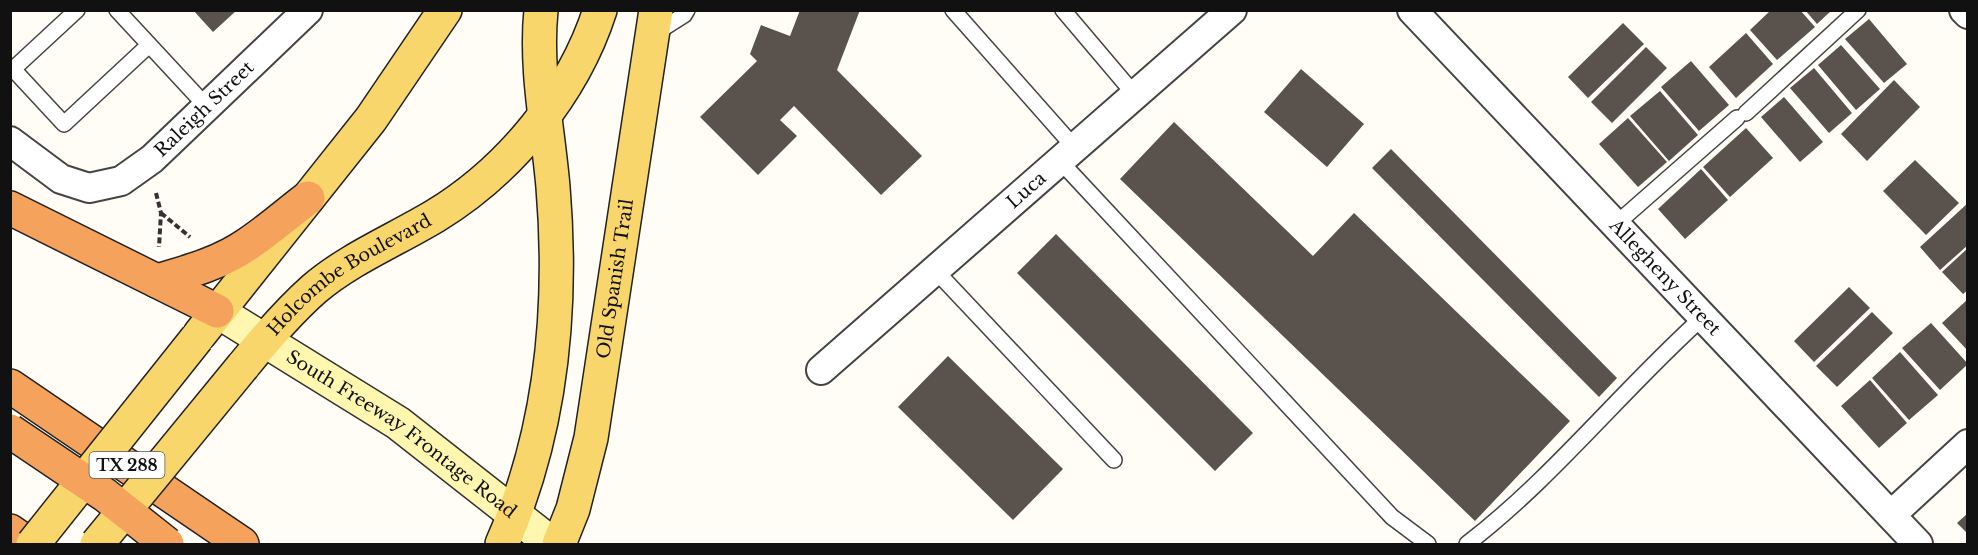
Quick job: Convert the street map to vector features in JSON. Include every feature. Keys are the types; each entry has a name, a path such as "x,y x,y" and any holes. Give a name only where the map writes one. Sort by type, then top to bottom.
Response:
{"highway":[{"path":"157,281 194,270 248,245 308,198"},
{"path":"10,208 217,311"},
{"name":"TX 288","path":"10,386 242,544"},
{"path":"10,431 105,495 167,544"},
{"path":"10,531 31,544"}],"main road":[{"path":"31,544 197,339 371,118 445,10"},
{"path":"502,544 516,514 535,447 549,379 555,314 557,245 540,55 542,10"},
{"name":"Holcombe Boulevard","path":"97,544 264,340 315,288 437,215 474,187 514,151 544,116 577,67 600,10"},
{"name":"Old Spanish Trail","path":"559,544 573,508 591,438 654,23"},
{"name":"South Freeway Frontage Road","path":"217,311 398,423 552,544"}],"street":[{"name":"Raleigh Street","path":"10,141 61,179 89,188 121,181 152,159 308,10"},
{"name":"Luca","path":"821,370 1232,10"},
{"name":"Allegheny Street","path":"1412,10 1918,544"},
{"path":"1964,10 1968,14"},
{"path":"1891,515 1968,444"}],"lane":[{"path":"77,10 12,70 64,124 149,45"},
{"path":"117,10 207,107"},
{"path":"654,23 684,15 687,10"},
{"path":"953,10 1067,154 1392,517 1428,544"},
{"path":"1063,10 1136,95"},
{"path":"1615,225 1741,116 1858,10"},
{"path":"934,270 1114,460"},
{"path":"1467,544 1500,519 1665,351 1702,317"}],"path":[{"path":"136,170 159,198 157,281"},
{"path":"160,213 194,240"}],"building":[{"path":"193,10 237,10 213,32"},
{"path":"800,10 860,10 837,70 922,156 881,195 794,106 780,120 797,136 758,175 700,117 757,61 750,54 761,25 790,36"},
{"path":"1771,10 1800,10 1815,27 1777,60 1750,30"},
{"path":"1805,10 1832,10 1817,24"},
{"path":"1869,19 1907,64 1884,83 1845,39"},
{"path":"1623,23 1644,44 1588,98 1568,77"},
{"path":"1746,33 1773,64 1736,98 1709,67"},
{"path":"1841,45 1880,89 1856,110 1818,65"},
{"path":"1646,47 1667,68 1612,123 1591,102"},
{"path":"1691,61 1729,105 1699,131 1661,87"},
{"path":"1814,68 1852,113 1829,133 1790,88"},
{"path":"1301,69 1364,124 1327,167 1264,112"},
{"path":"1894,80 1920,107 1867,161 1841,134"},
{"path":"1660,91 1698,135 1669,161 1630,116"},
{"path":"1784,97 1823,142 1800,162 1761,117"},
{"path":"1628,118 1667,162 1638,187 1599,144"},
{"path":"1174,122 1313,256 1354,213 1570,421 1475,521 1120,179"},
{"path":"1746,128 1773,158 1730,197 1703,167"},
{"path":"1391,149 1617,378 1599,397 1372,168"},
{"path":"1915,160 1959,203 1926,235 1883,191"},
{"path":"1701,169 1728,200 1685,239 1658,209"},
{"path":"1968,203 1968,245 1940,270 1920,247"},
{"path":"1056,234 1253,433 1215,471 1017,273"},
{"path":"1968,248 1968,290 1963,294 1942,272"},
{"path":"1849,287 1870,308 1814,362 1794,341"},
{"path":"1968,299 1968,351 1942,323"},
{"path":"1872,312 1893,333 1837,387 1816,366"},
{"path":"1931,323 1968,364 1940,390 1902,348"},
{"path":"1900,352 1938,395 1909,420 1872,378"},
{"path":"948,356 1063,469 1013,520 898,407"},
{"path":"1870,380 1907,423 1879,448 1841,406"},
{"path":"1968,513 1968,534 1957,523"}]}
